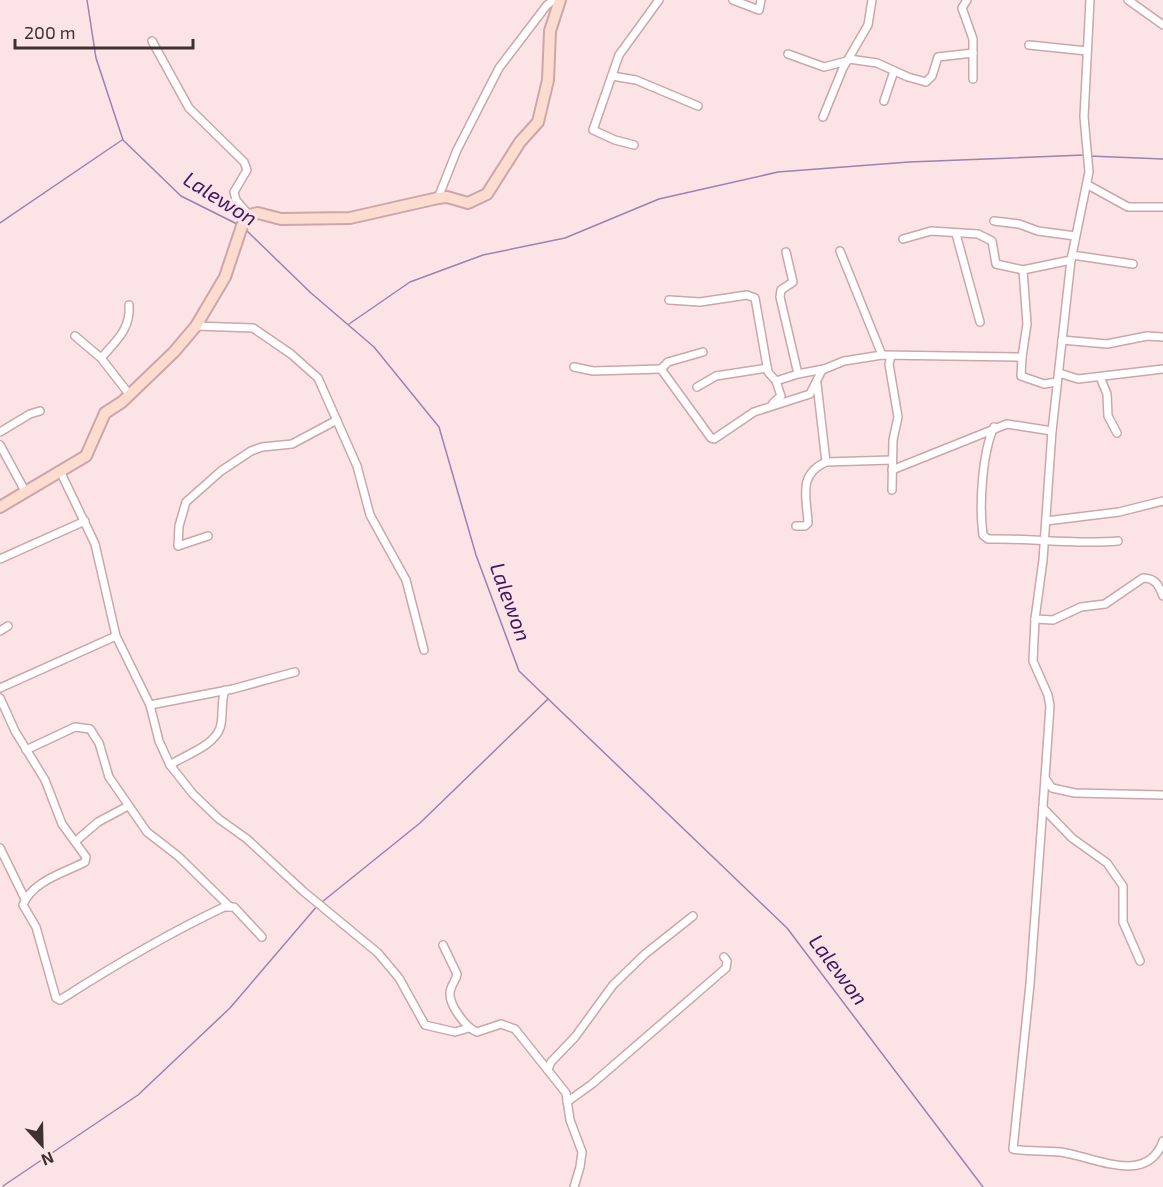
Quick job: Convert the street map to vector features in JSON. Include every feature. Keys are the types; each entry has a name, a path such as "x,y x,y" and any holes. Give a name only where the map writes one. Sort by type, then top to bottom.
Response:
{"street":[{"path":"438,198 457,150 499,68 547,5 554,0"},
{"path":"0,507 86,456 105,413 174,352 196,326 225,277 242,226 249,215 258,213 281,219 350,218 438,198 447,197 468,203 487,194 520,142 538,123 548,80 550,31 560,0"},
{"path":"634,145 592,130 619,55 659,0"},
{"path":"733,0 759,10 761,0"},
{"path":"823,117 848,60 868,25 872,0"},
{"path":"967,0 962,8 973,39 973,78"},
{"path":"1090,0 1083,117 1088,156 1088,185 1071,257 1052,430 1045,539 1035,619 1033,661 1048,694 1050,706 1030,984 1013,1149 1030,1153 1060,1152 1118,1169 1136,1168 1153,1160 1163,1141"},
{"path":"1128,0 1163,25"},
{"path":"152,41 189,108 244,162 247,170 234,192 236,200 249,215"},
{"path":"1029,45 1087,51"},
{"path":"788,54 824,67 848,60 876,63 926,82 932,76 938,57 973,53"},
{"path":"884,101 894,71"},
{"path":"612,76 636,80 698,106"},
{"path":"1088,185 1128,207 1163,207"},
{"path":"994,221 1019,224 1038,231 1075,236"},
{"path":"903,239 931,231 978,234 992,241 996,264 1023,270 1071,257 1133,264"},
{"path":"956,234 980,322"},
{"path":"840,251 882,355"},
{"path":"786,252 793,282 781,290 780,297 798,374"},
{"path":"1023,270 1027,324 1021,376 1044,384 1057,382"},
{"path":"669,300 700,302 747,295 755,298 767,368 776,381 781,396 770,405"},
{"path":"101,358 126,330 130,317 129,305"},
{"path":"196,326 247,327 259,330 318,378 357,466 370,514 406,580 424,650"},
{"path":"75,336 101,358 129,394"},
{"path":"1062,340 1107,344 1147,336 1163,337"},
{"path":"574,367 593,371 661,369 668,362 703,352"},
{"path":"776,381 824,369 844,361 882,355 1022,357"},
{"path":"891,356 889,364 898,417 892,440 891,490"},
{"path":"697,387 716,376 767,368"},
{"path":"661,369 714,439 742,417 770,405 810,394 817,377 824,369"},
{"path":"1059,373 1075,379 1163,369"},
{"path":"817,377 826,462"},
{"path":"1100,377 1107,394 1108,416 1117,433"},
{"path":"0,432 30,414 40,411"},
{"path":"208,536 178,546 179,526 189,499 221,471 251,450 292,444 337,420"},
{"path":"892,470 981,435 994,427 1007,424 1052,430"},
{"path":"994,427 989,438 985,473 983,535 988,539 1045,539 1076,544 1118,541"},
{"path":"0,445 26,491"},
{"path":"796,526 805,526 808,523 805,485 807,476 826,462 892,460"},
{"path":"60,471 85,521 100,559 116,636 150,705 159,741 170,765 193,794 219,819 247,839 303,891 378,953 399,978 425,1025 455,1032 469,1028"},
{"path":"1046,521 1119,512 1163,501"},
{"path":"0,559 85,521"},
{"path":"1035,619 1053,620 1081,606 1105,604 1143,579 1150,578 1158,583 1163,596"},
{"path":"0,631 8,626"},
{"path":"0,688 116,636"},
{"path":"150,705 225,690 295,672"},
{"path":"170,765 211,742 220,729 220,704 225,690"},
{"path":"0,698 26,750 45,780 62,824 86,854 85,862 40,884 25,899 23,905 36,927 56,998 60,1000 146,946 169,937 224,906 234,907 262,937"},
{"path":"26,750 75,727 90,729 99,743 110,777 128,806 152,837 178,856 230,907"},
{"path":"1045,778 1052,788 1075,793 1163,795"},
{"path":"76,841 98,822 128,806"},
{"path":"1043,808 1072,838 1107,863 1123,886 1123,922 1140,961"},
{"path":"0,848 25,899"},
{"path":"548,1069 551,1062 575,1037 612,985 645,954 693,916"},
{"path":"443,945 457,974 450,994 469,1028 477,1032 496,1024 510,1026 564,1088 570,1120 582,1152 573,1187"},
{"path":"567,1102 592,1084 726,968 727,961 724,957"}],"waterway":[{"name":"Lalewon","path":"87,0 96,58 123,140 181,196 237,224"},
{"path":"0,223 122,140"},
{"path":"349,324 410,282 483,255 565,238 659,199 778,172 909,162 1084,155"},
{"path":"1089,156 1163,159"},
{"name":"Lalewon","path":"246,230 311,293 374,347 439,427 476,555 519,671 787,928 983,1187"},
{"path":"322,902 420,823 548,699"},
{"path":"3,1186 138,1095 230,1008 318,905"}]}
